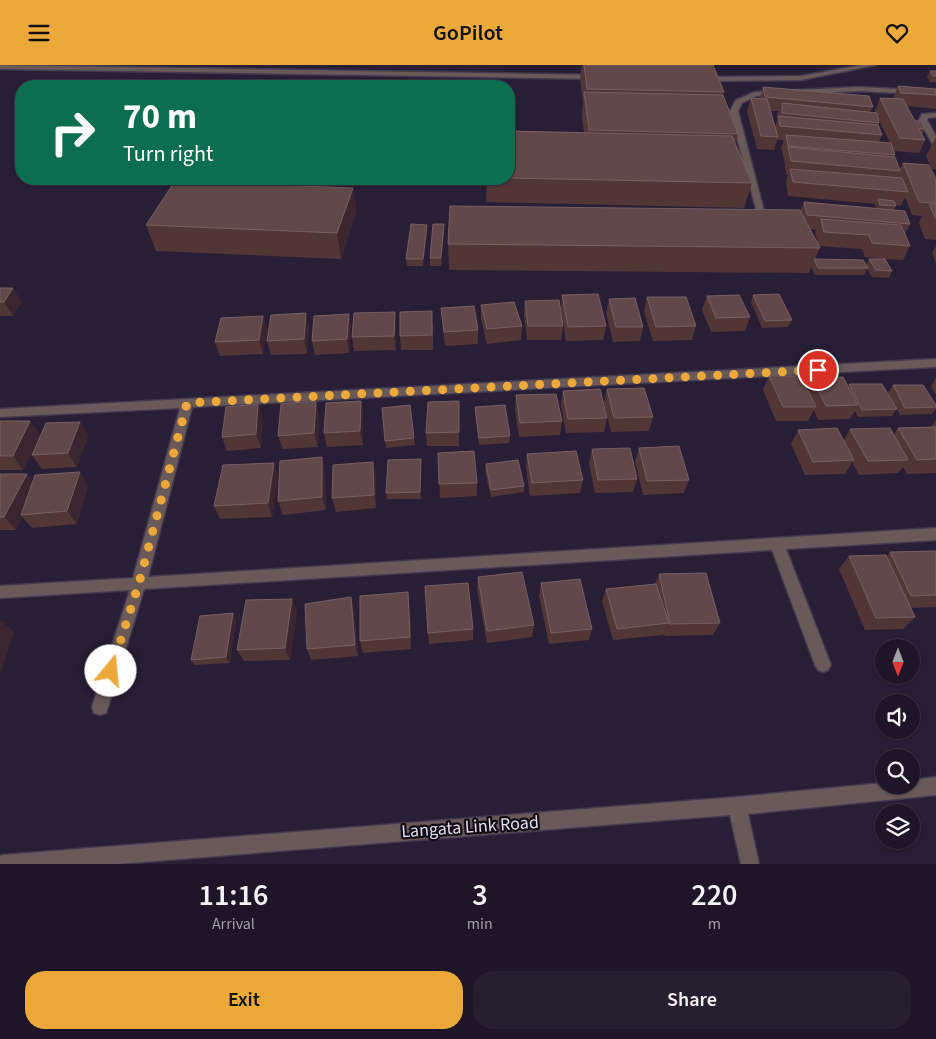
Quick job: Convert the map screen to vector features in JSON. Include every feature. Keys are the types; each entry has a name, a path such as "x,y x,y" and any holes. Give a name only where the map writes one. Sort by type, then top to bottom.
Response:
{"street":[{"path":"698,79 801,78 873,65"},
{"path":"0,67 608,78"},
{"path":"760,211 734,111 739,102 755,94 859,89 936,93"},
{"path":"936,115 925,116 924,120 936,143"},
{"path":"0,413 936,363"},
{"path":"100,707 139,583 187,403"},
{"path":"0,592 936,534"},
{"path":"777,544 822,665"},
{"name":"Langata Link Road","path":"3,864 737,806 936,787"},
{"path":"737,806 750,864"}],"building":[{"path":"584,65 713,65 724,92 587,89"},
{"path":"930,71 936,71 936,76 933,76"},
{"path":"898,86 936,89 936,95 901,93"},
{"path":"763,87 869,96 873,107 765,97"},
{"path":"584,92 723,95 738,134 589,130"},
{"path":"751,98 767,99 778,137 761,136"},
{"path":"880,98 903,99 915,121 921,121 925,129 919,129 925,140 900,138"},
{"path":"782,103 877,113 879,123 782,113"},
{"path":"778,116 878,125 882,135 780,126"},
{"path":"515,131 732,136 752,183 515,178"},
{"path":"786,135 891,143 895,155 788,146"},
{"path":"788,147 895,157 900,171 791,161"},
{"path":"903,163 929,165 936,179 936,203 919,202"},
{"path":"790,169 902,178 908,192 793,182"},
{"path":"172,185 277,185 353,188 337,233 146,225"},
{"path":"878,199 894,201 896,206 880,205"},
{"path":"804,202 905,211 910,224 807,215"},
{"path":"929,204 936,204 936,219"},
{"path":"450,206 800,210 820,248 448,244"},
{"path":"821,219 901,225 910,246 872,243 869,235 824,232"},
{"path":"411,224 427,225 423,259 406,259"},
{"path":"433,224 444,224 441,258 430,258"},
{"path":"814,259 863,260 868,268 818,268"},
{"path":"869,259 885,259 892,271 876,270"},
{"path":"0,288 13,288 4,302 0,302"},
{"path":"598,294 606,326 568,327 562,295"},
{"path":"779,294 792,320 765,321 753,295"},
{"path":"739,295 750,317 716,318 707,296"},
{"path":"647,297 686,297 696,326 656,327"},
{"path":"635,298 643,327 616,327 609,299"},
{"path":"559,300 563,326 528,326 525,301"},
{"path":"514,302 522,326 487,329 481,305"},
{"path":"474,306 478,330 444,332 441,308"},
{"path":"432,311 432,335 400,336 400,312"},
{"path":"395,312 394,336 352,337 354,313"},
{"path":"306,313 304,339 267,341 271,315"},
{"path":"349,314 347,339 312,341 314,316"},
{"path":"263,316 259,340 215,342 221,318"},
{"path":"769,376 801,376 816,407 783,407"},
{"path":"843,377 858,405 826,406 812,378"},
{"path":"849,384 882,384 897,409 862,410"},
{"path":"893,385 923,385 936,407 905,408"},
{"path":"644,388 653,417 614,418 607,389"},
{"path":"600,389 607,418 568,419 563,391"},
{"path":"556,394 562,421 520,423 516,395"},
{"path":"316,401 314,433 278,436 281,404"},
{"path":"361,401 360,431 324,433 326,403"},
{"path":"459,401 459,432 426,433 428,402"},
{"path":"258,404 256,434 222,437 226,407"},
{"path":"410,405 414,438 385,441 382,408"},
{"path":"505,405 510,436 479,438 475,407"},
{"path":"0,421 30,421 13,456 0,456"},
{"path":"80,422 68,453 32,455 46,423"},
{"path":"936,427 936,459 917,460 898,428"},
{"path":"837,428 854,460 813,462 798,430"},
{"path":"890,428 908,460 868,461 850,429"},
{"path":"679,446 689,480 647,481 639,448"},
{"path":"630,448 637,479 598,480 592,449"},
{"path":"474,451 477,483 439,484 438,453"},
{"path":"576,451 583,480 532,483 527,454"},
{"path":"322,457 322,497 278,501 280,461"},
{"path":"421,459 420,492 386,493 388,460"},
{"path":"518,460 524,486 491,490 486,464"},
{"path":"373,462 374,495 332,498 333,465"},
{"path":"274,463 268,503 214,506 223,465"},
{"path":"80,472 67,511 21,515 35,475"},
{"path":"0,474 27,474 4,517 0,517"},
{"path":"936,551 936,595 911,596 890,552"},
{"path":"886,555 915,617 876,618 849,556"},
{"path":"522,572 534,625 487,631 478,577"},
{"path":"706,573 720,623 670,624 659,574"},
{"path":"580,579 592,629 551,633 541,583"},
{"path":"468,583 473,629 428,633 425,586"},
{"path":"656,584 669,623 617,629 606,589"},
{"path":"408,592 410,637 360,641 360,596"},
{"path":"351,597 355,645 307,649 305,604"},
{"path":"292,599 285,648 237,650 246,600"},
{"path":"233,613 226,657 191,660 200,616"}],"route":[{"path":"111,671 139,583 187,403 818,370"}]}
